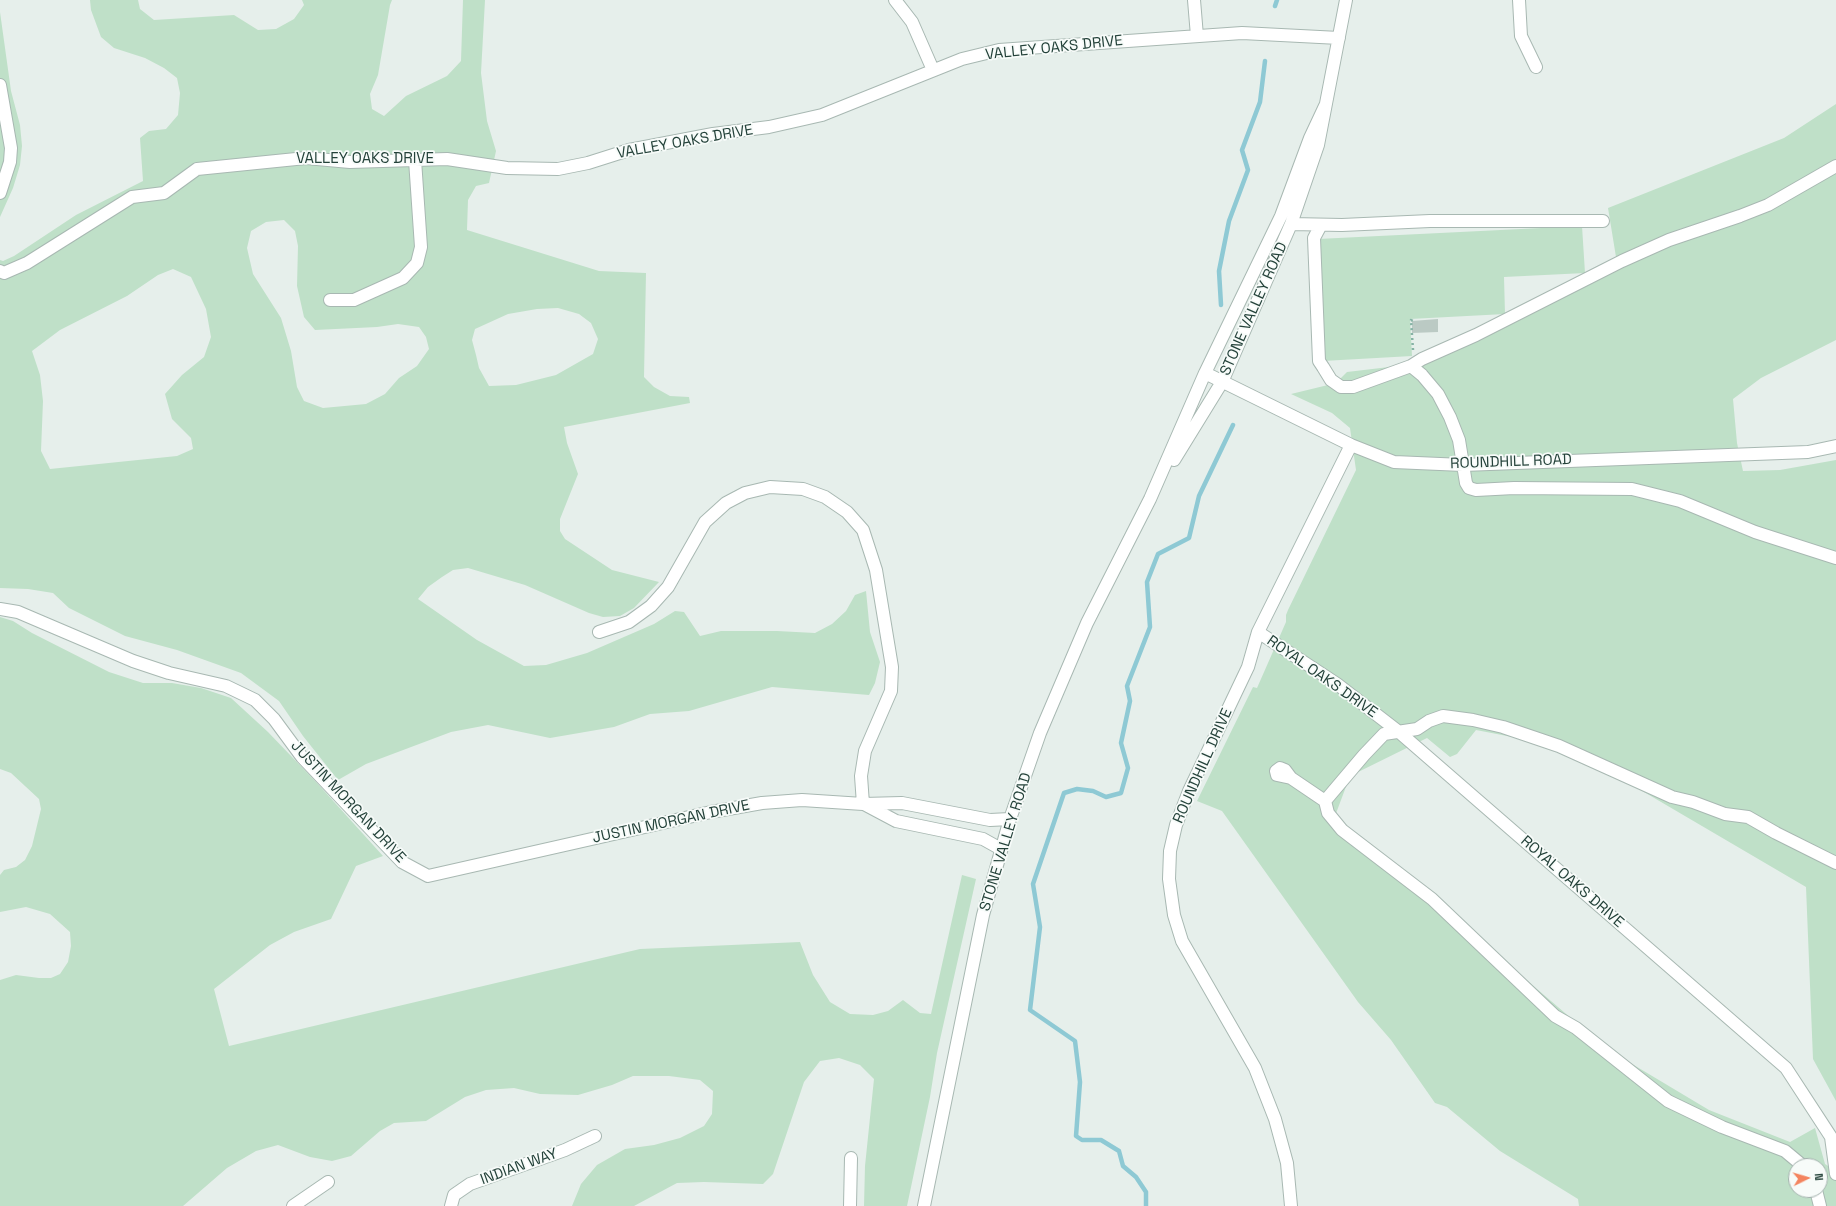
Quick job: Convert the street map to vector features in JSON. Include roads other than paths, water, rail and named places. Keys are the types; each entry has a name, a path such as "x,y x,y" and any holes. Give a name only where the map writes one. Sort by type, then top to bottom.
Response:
{"street":[{"path":"895,0 912,22 934,70"},
{"path":"1194,0 1196,36"},
{"name":"STONE VALLEY ROAD","path":"1150,499 1222,382 1291,224 1318,145 1346,0"},
{"path":"1519,0 1521,36 1536,67"},
{"name":"VALLEY OAKS DRIVE","path":"0,271 4,273 27,263 132,197 164,193 197,169 306,158 350,162 447,159 507,168 558,169 588,163 629,150 714,134 769,127 822,115 962,59 999,50 1242,33 1339,38"},
{"path":"0,85 11,148 10,162 0,193"},
{"name":"STONE VALLEY ROAD","path":"924,1206 983,915 1010,819 1040,733 1084,630 1150,499 1205,373 1281,216 1310,138 1325,106"},
{"path":"330,300 354,300 403,278 417,263 421,247 414,160"},
{"path":"1321,225 1314,238 1319,361 1331,380 1341,387 1353,387 1413,365 1422,359 1476,336 1622,261 1669,240 1768,205 1836,166"},
{"path":"1291,224 1321,225 1430,221 1603,221"},
{"path":"1413,365 1438,394 1450,417 1460,440 1466,483 1469,488 1476,490 1514,488 1632,489 1680,501 1755,532 1836,558"},
{"name":"ROUNDHILL ROAD","path":"1205,373 1351,445 1394,462 1463,465 1808,452 1836,446"},
{"name":"ROUNDHILL DRIVE","path":"1291,1206 1287,1163 1275,1119 1254,1068 1182,941 1174,915 1169,879 1170,851 1176,825 1189,791 1248,666 1258,632 1351,445"},
{"path":"598,632 629,622 651,606 668,587 705,522 726,503 745,493 770,487 802,490 825,497 847,512 863,530 876,570 892,667 891,691 865,751 861,776 863,804 896,821 983,839 1001,848"},
{"name":"JUSTIN MORGAN DRIVE","path":"0,609 18,612 133,661 169,673 226,686 255,700 274,719 302,757 402,862 428,876 732,808 762,803 802,800 863,804 902,803 990,820 1010,819"},
{"name":"ROYAL OAKS DRIVE","path":"1258,632 1337,684 1399,732 1786,1068 1834,1136 1836,1174"},
{"path":"1326,802 1364,755 1384,734 1416,729 1429,721 1444,716 1473,720 1503,727 1559,746 1672,797 1693,802 1725,814 1748,817 1776,834 1836,863"},
{"path":"1291,778 1326,802 1328,813 1342,830 1432,899 1555,1016 1576,1028 1668,1101 1722,1127 1785,1151 1793,1158"},
{"name":"INDIAN WAY","path":"451,1206 454,1195 470,1184 565,1150 595,1136"},
{"path":"850,1206 851,1158"},
{"path":"293,1206 328,1182"}],"waterway":[{"path":"1275,6 1277,0"},
{"path":"1221,305 1219,271 1229,221 1248,170 1242,150 1260,102 1265,61"},
{"path":"1146,1206 1146,1192 1136,1177 1123,1166 1119,1151 1101,1140 1082,1140 1076,1136 1080,1082 1075,1041 1030,1010 1040,927 1033,884 1064,793 1077,789 1093,791 1106,797 1121,793 1128,768 1121,743 1130,701 1127,686 1150,627 1147,582 1158,554 1189,538 1199,496 1233,425"}]}
